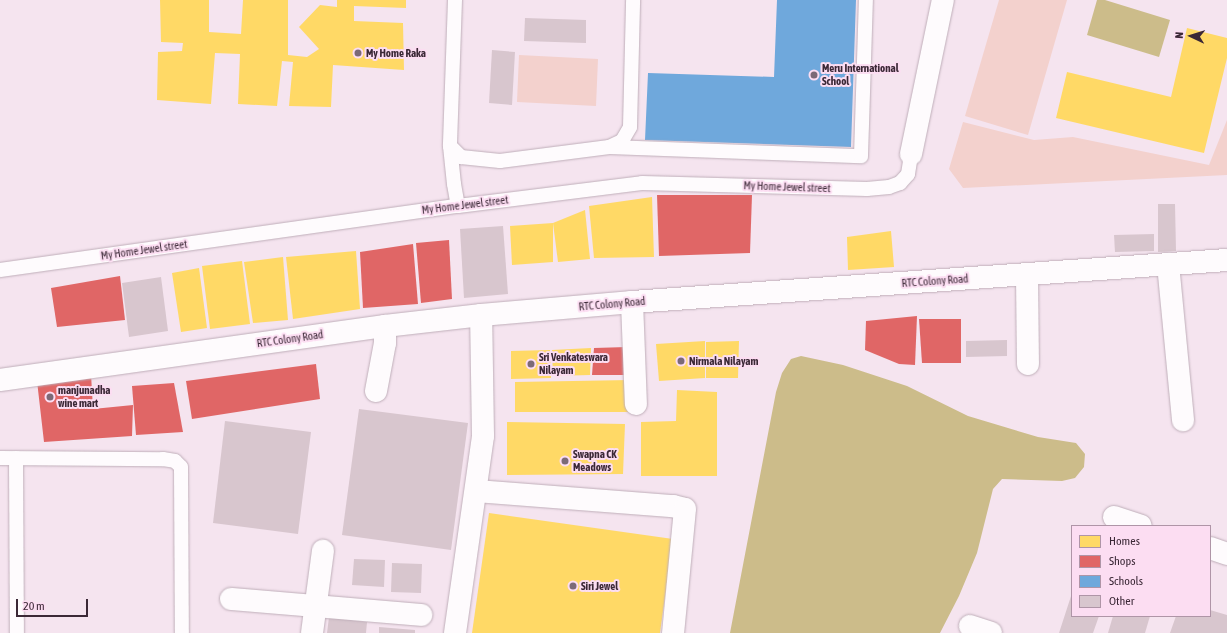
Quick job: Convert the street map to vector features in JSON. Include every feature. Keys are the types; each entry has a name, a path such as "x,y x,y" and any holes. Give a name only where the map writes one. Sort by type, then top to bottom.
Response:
{"street":[{"path":"910,154 943,0"},
{"name":"RTC Colony Road","path":"0,380 481,314 1227,260"},
{"path":"1168,264 1183,420"},
{"path":"1027,274 1028,364"},
{"path":"632,302 636,404"},
{"path":"456,633 483,436 481,314"},
{"path":"376,391 385,343 385,326"},
{"path":"476,491 673,506 685,509 673,633"},
{"path":"1114,517 1138,525"},
{"path":"1211,548 1227,554"},
{"path":"312,633 323,551"},
{"path":"231,599 421,615"},
{"path":"970,626 991,633"}],"lane":[{"path":"455,0 450,146 458,206"},
{"path":"609,147 622,141 630,127 633,0"},
{"path":"450,146 462,157 500,161 609,147 861,156 866,0"},
{"name":"My Home Jewel street","path":"0,270 458,206 642,183 868,189 888,187 900,183 908,174 910,154"},
{"path":"0,458 163,459 175,461 181,467 182,633"},
{"path":"16,458 17,633"}],"shaded area":[{"path":"999,0 1067,0 1028,135 965,116"},
{"path":"1097,0 1105,0 1170,20 1159,57 1087,35"},
{"path":"519,55 598,59 596,106 517,102"},
{"path":"1227,120 1227,175 963,188 949,169 963,122 1034,140 1073,137 1209,165"},
{"path":"801,356 843,365 907,386 968,416 1038,437 1076,443 1085,454 1084,467 1075,478 1062,481 1002,479 993,489 977,553 959,596 940,633 730,633 776,392 782,373 791,359"}],"building: Homes":[{"name":"My Home Raka","path":"160,0 209,0 209,32 241,34 243,0 288,0 288,55 307,57 319,49 299,27 320,5 337,7 337,0 406,0 406,8 354,6 354,21 403,23 404,70 333,65 331,107 289,106 293,62 282,61 277,106 238,104 240,54 215,53 211,104 157,100 158,52 182,51 183,43 161,42"},
{"path":"1187,28 1227,38 1227,58 1204,153 1056,118 1067,72 1171,97"},
{"path":"652,197 654,257 594,258 589,206"},
{"path":"585,210 590,259 558,262 553,223"},
{"path":"553,223 553,262 512,265 510,226"},
{"path":"891,231 894,267 848,270 847,237"},
{"path":"356,251 360,309 293,319 286,257"},
{"path":"283,257 288,320 253,323 244,262"},
{"path":"242,261 250,324 210,329 202,266"},
{"path":"199,268 207,328 181,332 172,273"},
{"name":"Nirmala Nilayam","path":"705,341 705,378 659,381 656,344"},
{"path":"739,341 738,378 706,378 706,342"},
{"path":"591,348 590,375 553,376 552,350"},
{"name":"Sri Venkateswara Nilayam","path":"550,350 551,378 511,379 511,351"},
{"path":"631,380 630,412 515,412 515,382"},
{"name":"Swapna CK Meadows","path":"677,390 717,392 717,476 641,476 641,422 676,421"},
{"name":"Swapna CK Meadows","path":"507,422 625,424 623,474 507,475"},
{"name":"Siri Jewel","path":"489,513 673,539 660,633 472,633"}],"building: Shops":[{"path":"657,195 752,195 750,253 659,256"},
{"path":"449,240 452,299 421,303 416,243"},
{"path":"413,244 418,304 363,308 360,252"},
{"path":"120,276 125,320 57,327 51,288"},
{"path":"917,316 915,365 899,364 865,350 866,321"},
{"path":"919,319 961,319 961,363 922,363"},
{"path":"627,347 629,375 592,375 594,348"},
{"path":"316,364 320,399 192,419 186,381"},
{"path":"91,374 93,409 133,405 132,436 44,442 37,381"},
{"path":"174,383 183,432 136,435 132,386"}],"building: Schools":[{"name":"Meru International School","path":"777,0 856,0 851,147 645,140 648,73 774,77"}],"building: Other":[{"path":"525,18 586,20 586,43 524,41"},
{"path":"492,50 515,52 512,105 489,103"},
{"path":"1158,204 1175,204 1176,251 1158,252"},
{"path":"503,226 508,294 464,298 460,229"},
{"path":"1154,234 1154,251 1115,252 1114,235"},
{"path":"161,277 168,331 129,337 122,283"},
{"path":"1007,340 1007,356 966,357 966,341"},
{"path":"359,409 468,423 451,550 342,535"},
{"path":"225,421 311,432 298,534 213,523"},
{"path":"354,559 385,560 384,587 352,585"},
{"path":"392,563 422,564 421,593 391,592"},
{"path":"1071,596 1071,617 1099,617 1093,633 1059,633"},
{"path":"1211,610 1227,615 1227,633 1170,633 1176,617 1211,617"},
{"path":"329,617 367,622 366,633 327,633"},
{"path":"1113,617 1150,617 1145,633 1108,633"},
{"path":"379,627 415,630 415,633 379,633"}],"place":[{"name":"My Home Raka","path":"358,53"},
{"name":"Meru International School","path":"814,75"},
{"name":"Nirmala Nilayam","path":"681,361"},
{"name":"Sri Venkateswara Nilayam","path":"531,364"},
{"name":"manjunadha wine mart","path":"50,397"},
{"name":"Swapna CK Meadows","path":"565,461"},
{"name":"Siri Jewel","path":"573,586"}]}
